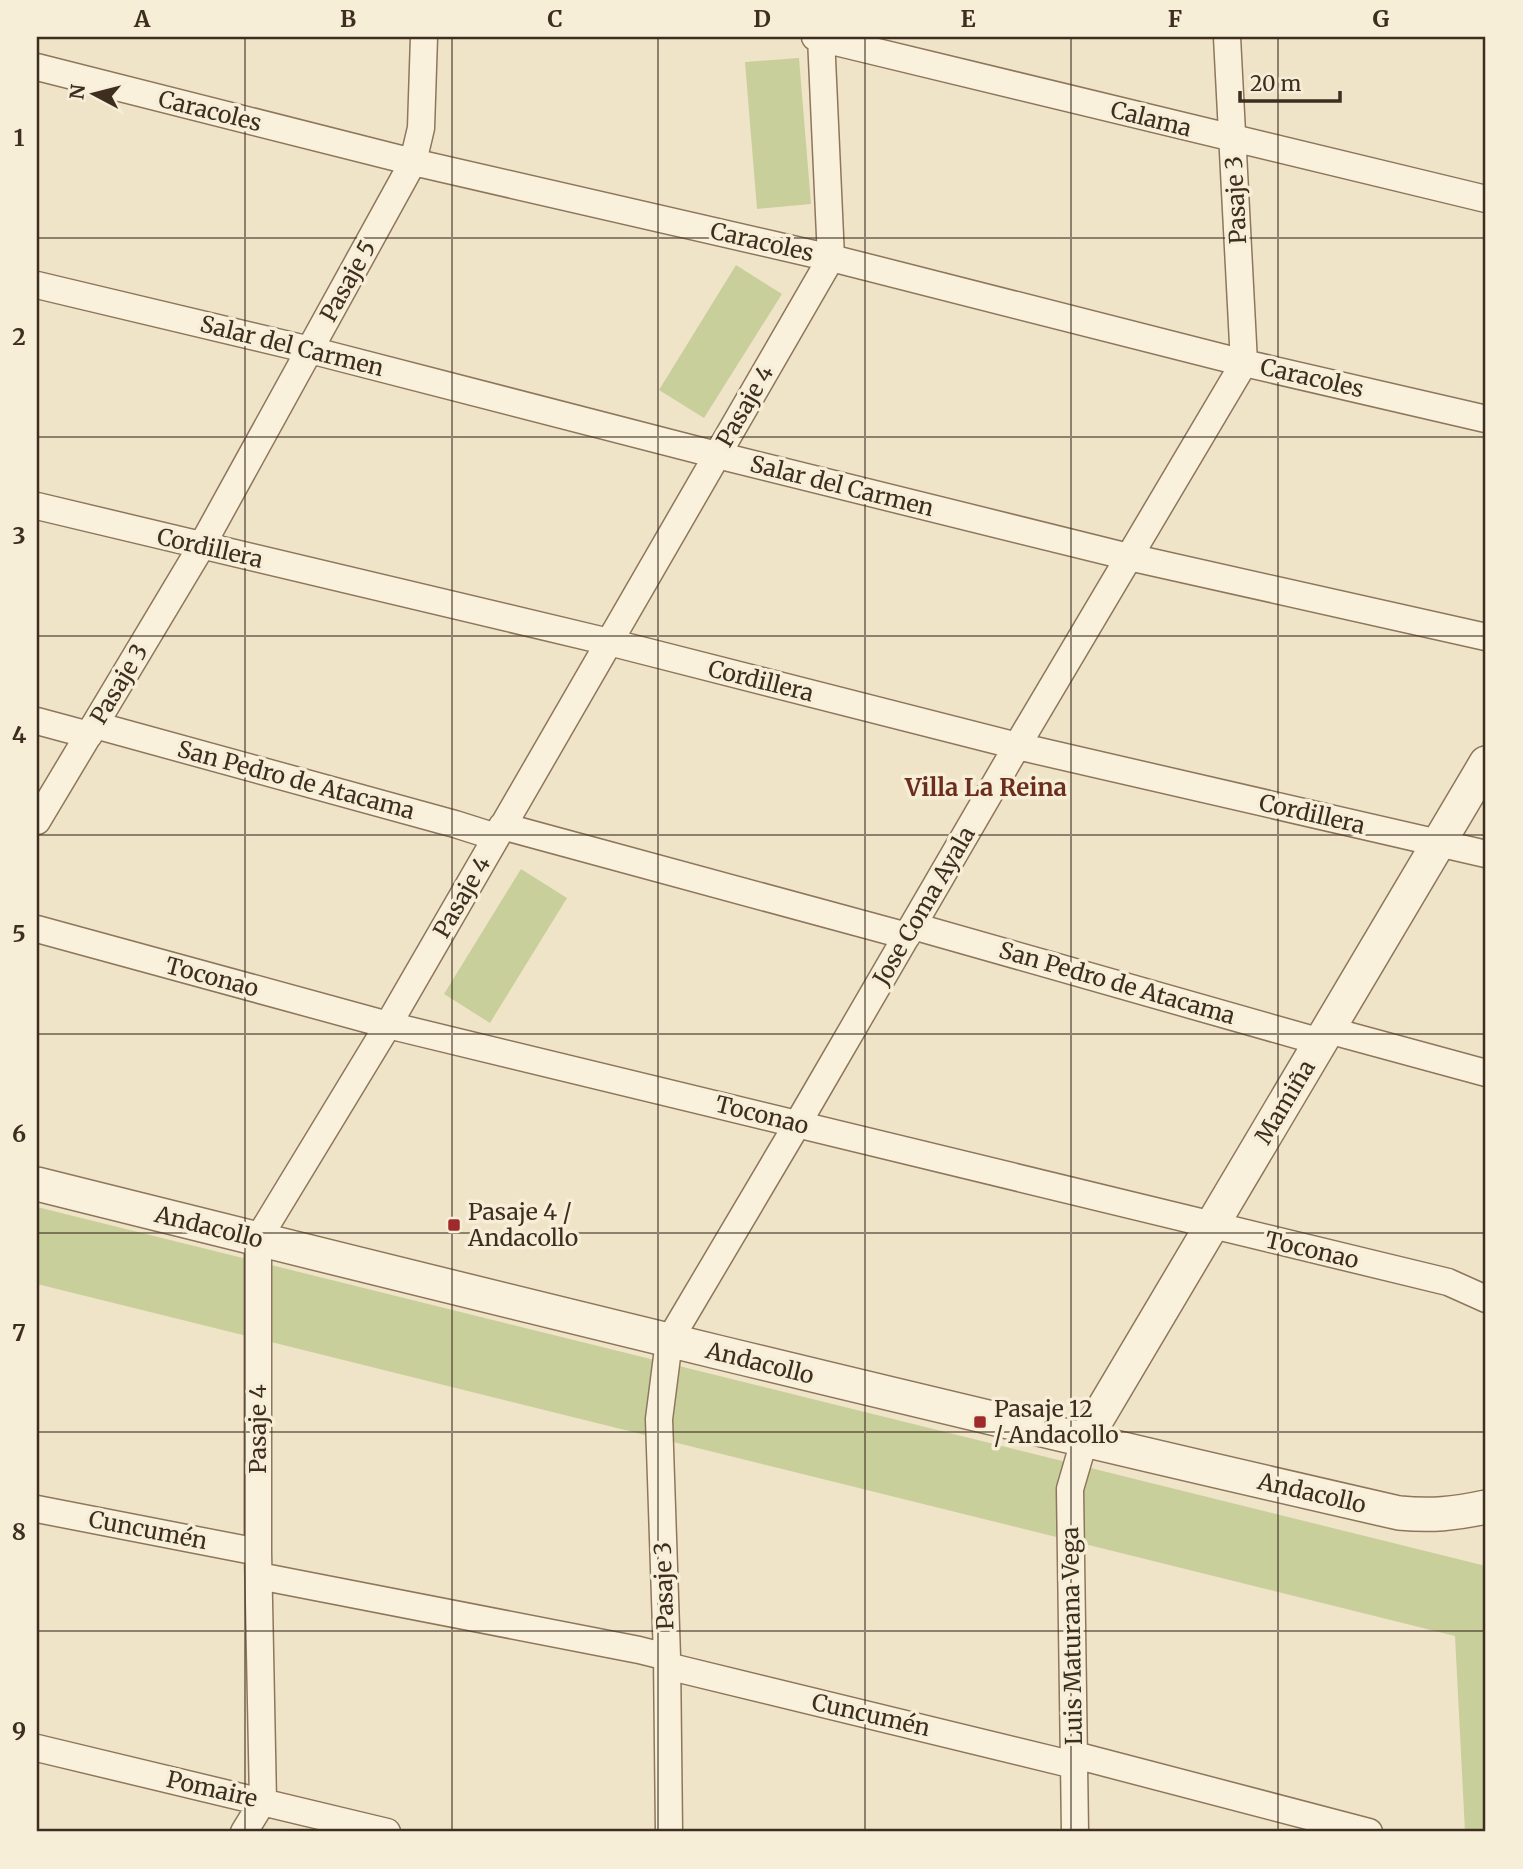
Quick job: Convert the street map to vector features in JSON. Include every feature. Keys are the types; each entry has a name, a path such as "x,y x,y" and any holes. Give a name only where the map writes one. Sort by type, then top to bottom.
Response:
{"street":[{"name":"Pasaje 5","path":"201,547 413,162 421,128 424,37"},
{"name":"Calama","path":"819,37 1486,200"},
{"path":"819,37 831,258"},
{"name":"Pasaje 3","path":"1227,37 1244,363"},
{"name":"Caracoles","path":"37,67 413,162 831,258 1244,363 1486,419"},
{"name":"Pasaje 4","path":"263,1801 258,1240 388,1025 831,258"},
{"name":"Salar del Carmen","path":"37,285 310,349 717,455 1129,556 1486,637"},
{"name":"Jose Coma Ayala","path":"669,1341 1244,363"},
{"name":"Cordillera","path":"37,506 609,642 1017,746 1486,855"},
{"name":"Pasaje 3","path":"37,821 201,547"},
{"name":"San Pedro de Atacama","path":"37,721 92,730 415,813 499,831 1324,1036 1486,1073"},
{"name":"Mamiña","path":"1084,1441 1486,763"},
{"name":"Toconao","path":"37,929 388,1025 1448,1282 1486,1299"},
{"name":"Andacollo","path":"37,1184 669,1341 1084,1441 1399,1513 1428,1516 1486,1507"},
{"name":"Pasaje 3","path":"669,1341 659,1419 667,1662 669,1832"},
{"name":"Luis Maturana Vega","path":"1075,1832 1070,1489 1084,1441"},
{"name":"Cuncumén","path":"37,1508 259,1564 639,1650 667,1662 1369,1832"},
{"name":"Pomaire","path":"37,1748 387,1832"},
{"path":"244,1832 263,1801"}],"green space":[{"path":"799,58 811,204 757,209 745,62"},
{"path":"736,265 782,294 704,418 659,390"},
{"path":"521,869 567,898 490,1023 444,994"},
{"path":"37,1207 1486,1566 1486,1832 1465,1832 1455,1636 37,1284"}],"place":[{"name":"Pasaje 4 / Andacollo","path":"454,1225"},
{"name":"Pasaje 12 / Andacollo","path":"980,1422"}],"district":[{"name":"Villa La Reina","path":"986,788"}]}
